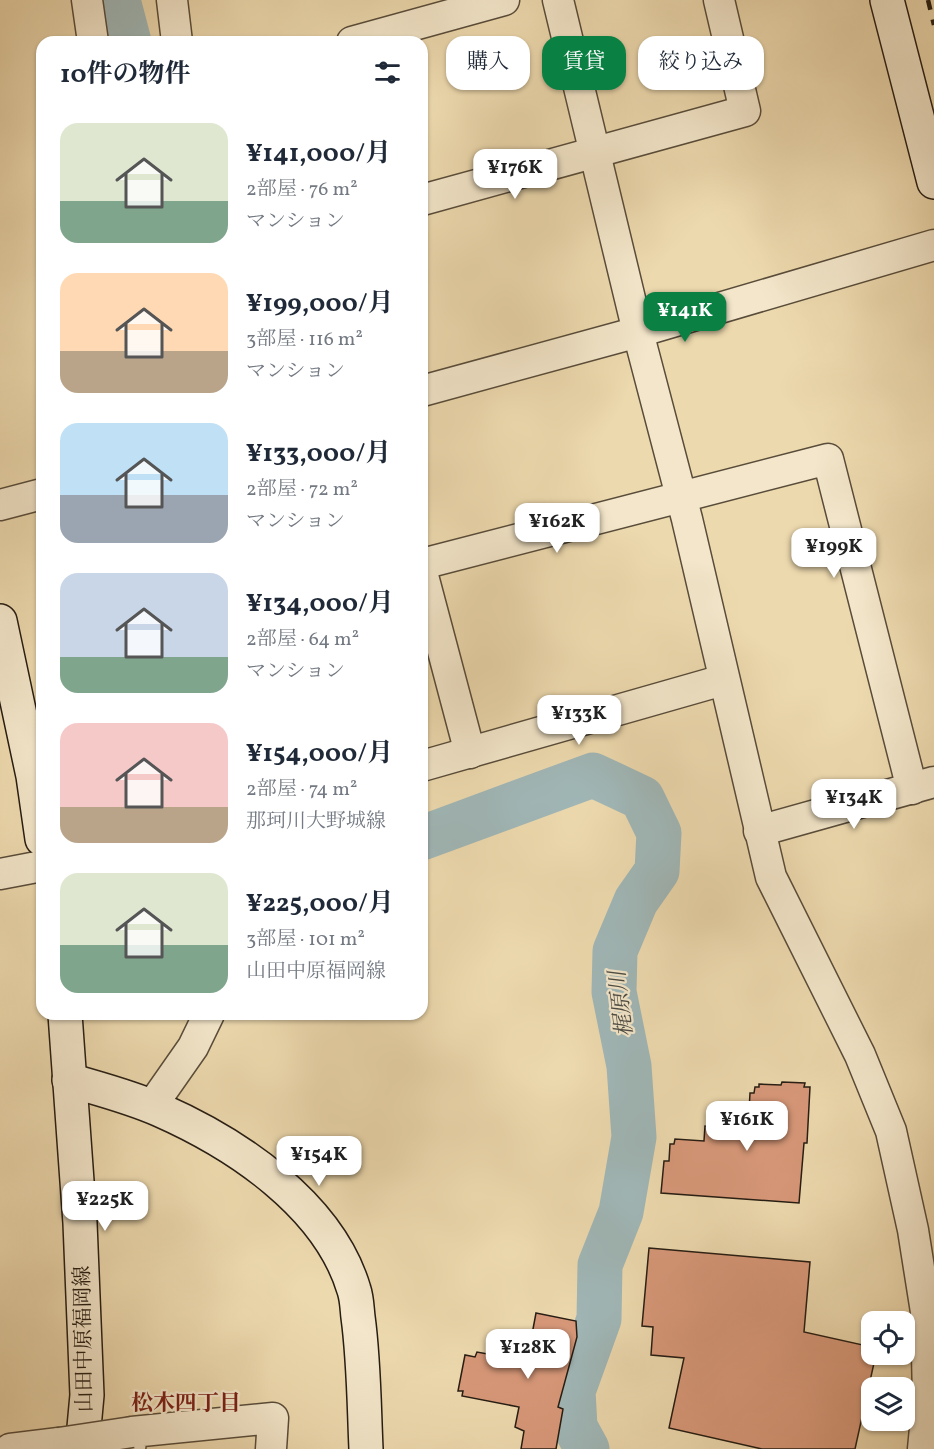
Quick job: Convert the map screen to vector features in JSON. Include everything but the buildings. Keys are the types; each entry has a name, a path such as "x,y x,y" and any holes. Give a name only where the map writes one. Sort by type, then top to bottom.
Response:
{"main road":[{"path":"887,0 934,182"},
{"path":"0,621 36,797"},
{"name":"山田中原福岡線","path":"65,1020 80,1223 87,1395 70,1446"},
{"path":"69,1080 151,1107 215,1138 260,1166 308,1211 338,1253 354,1291 361,1335 366,1449"}],"street":[{"path":"87,0 92,36"},
{"path":"172,0 176,36"},
{"path":"374,36 504,0"},
{"path":"558,0 638,332 681,497 771,877 860,1054 891,1131 924,1234 928,1397 923,1449"},
{"path":"428,198 745,111 719,0"},
{"path":"428,389 638,332 934,244"},
{"path":"428,562 828,459 923,785 759,831"},
{"path":"0,505 36,496"},
{"path":"428,595 470,753"},
{"path":"428,764 723,680"},
{"path":"0,874 36,867"},
{"path":"151,1107 193,1047 206,1020"},
{"path":"10,1449 131,1441 273,1418 271,1449"}],"waterway":[{"name":"梶原川","path":"118,0 127,36"},
{"name":"梶原川","path":"428,836 593,775 642,798 659,833 657,871 636,901 615,951 614,992 629,1066 634,1137 621,1212 600,1265 599,1319 573,1391 575,1427 587,1449"}],"railway":[{"path":"928,0 934,25"}],"district":[{"name":"松木四丁目","path":"186,1402"}]}
